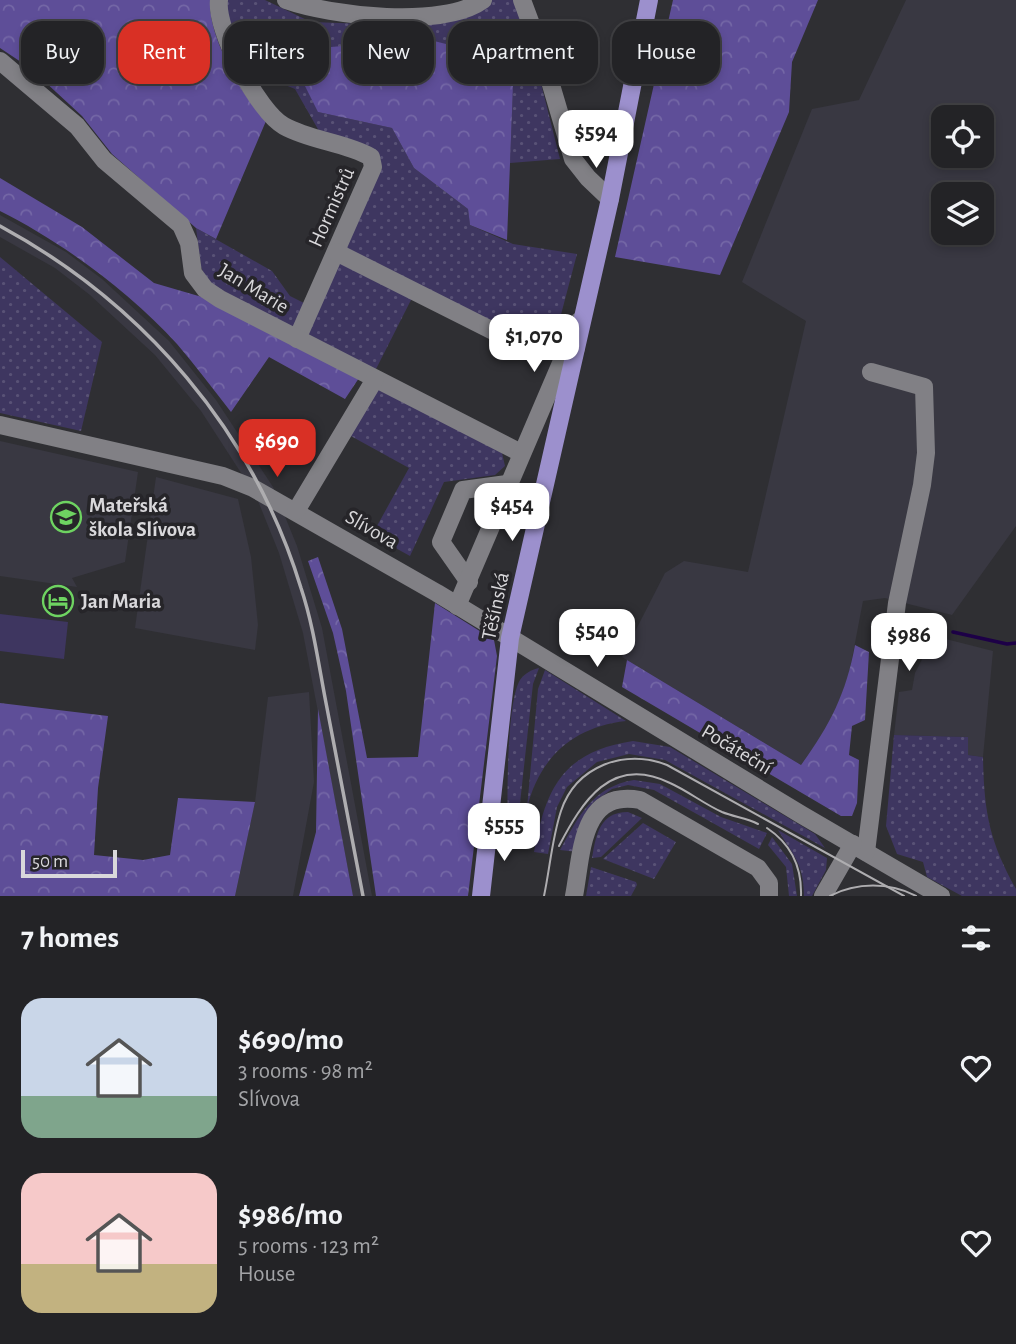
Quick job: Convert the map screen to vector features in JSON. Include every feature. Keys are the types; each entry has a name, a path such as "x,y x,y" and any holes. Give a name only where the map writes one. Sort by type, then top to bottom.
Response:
{"main road":[{"name":"Těšínská","path":"481,896 510,638 571,347 583,312 610,199 649,0"}],"street":[{"name":"Hormistrů","path":"219,0 218,9 224,34 261,104 284,126 356,149 371,158 373,167 297,339"},
{"path":"286,0 310,8 354,15 396,8 453,13 483,0"},
{"path":"522,0 541,51 573,159 610,199"},
{"name":"Jan Marie","path":"0,61 78,126 104,160 181,225 189,243 193,273 205,289 521,453"},
{"path":"336,252 523,346 571,347 507,484 457,606"},
{"path":"823,896 859,848 897,603 922,485 926,453 924,387 870,372"},
{"path":"296,511 375,379"},
{"name":"Slívova","path":"0,425 223,476 253,488 510,638"},
{"path":"469,582 441,542 463,490 507,484"},
{"name":"Počáteční","path":"510,638 941,896"},
{"path":"574,896 590,819 604,804 631,799 640,800 758,868 769,883 768,896"}],"shaded area":[{"path":"226,0 265,0 309,21 228,21"},
{"path":"492,0 514,0 522,21 448,21 448,78 434,82 434,21 418,21 480,10"},
{"path":"906,0 1016,0 1016,526 952,615 885,598 863,601 849,674 834,718 801,765 622,657 665,573 684,561 748,572 806,321 742,282 812,109 859,100"},
{"path":"329,23 343,23 343,84 426,84 318,112 392,128 414,168 468,209 470,225 513,244 577,254 554,341 511,333 343,247 378,166 319,131 295,89 283,84 329,84"},
{"path":"513,84 541,84 560,159 510,163"},
{"path":"0,215 66,252 102,279 169,341 216,400 273,487 297,546 322,628 372,896 353,896 303,633 279,553 256,496 201,411 155,355 90,295 55,268 0,237"},
{"path":"196,228 272,271 290,296 308,305 294,330 207,282 201,267"},
{"path":"0,257 102,342 81,431 0,413"},
{"path":"338,261 412,298 375,371 305,334"},
{"path":"377,387 502,453 505,466 495,475 444,482 410,556 372,535 409,468 349,435"},
{"name":"Mateřská škola Slívova","path":"0,441 138,472 125,562 72,578 77,587 0,576"},
{"path":"156,477 238,499 251,557 258,625 255,650 135,628"},
{"path":"0,614 68,622 64,659 0,651"},
{"path":"934,636 993,651 983,757 968,755 968,737 894,735 899,692 912,690 915,673"},
{"path":"539,668 533,684 516,840 508,839 508,756 515,692 524,675"},
{"path":"545,670 626,721 590,730 562,748 540,774 527,808 538,689"},
{"path":"309,692 314,782 293,896 235,896 255,802 268,697"},
{"path":"894,735 968,737 968,755 983,757 990,825 1000,856 1016,889 1016,896 962,896 927,877 923,862 897,854 886,826"},
{"path":"633,741 670,747 815,834 825,848 665,760 629,754 597,762 567,787 557,807 548,854 534,852 545,809 562,776 590,754 609,746"},
{"path":"634,780 660,784 721,817 767,833 759,849 654,790 628,785 612,789 588,810 578,852 560,850 581,815 597,796 607,789"},
{"path":"628,812 642,818 601,857 592,858 595,841 605,820"},
{"path":"643,823 676,842 654,879 603,859"},
{"path":"778,830 827,858 826,870 812,896 804,896 799,867"},
{"path":"772,837 792,864 797,896 789,896 786,867 768,845"},
{"path":"591,867 636,882 631,896 586,896"}],"green space":[{"path":"0,0 211,0 214,29 224,55 224,84 238,84 266,121 216,239 196,228 112,154 82,116 47,84 104,84 104,21 21,21 21,62 0,48"},
{"path":"673,0 818,0 792,62 789,112 720,275 615,257 654,84 720,84 720,21 668,21"},
{"path":"434,41 448,44 448,84 513,84 507,240 470,225 468,209 414,168 392,128 318,112 304,84 329,84 331,47 343,46 343,84 434,84"},
{"path":"0,178 82,227 154,283 202,297 359,378 345,399 269,357 231,412 177,344 117,287 71,253 0,211"},
{"path":"318,557 342,629 367,758 418,757 435,603 494,640 497,656 468,896 376,896 346,691 333,633 308,561"},
{"path":"855,645 869,652 865,720 852,726 849,755 859,760 857,803 852,816 841,816 622,687 627,660 801,765 836,708 847,679"},
{"path":"0,703 108,716 98,788 94,855 143,860 170,855 178,798 255,802 235,896 0,896"},
{"path":"318,709 353,896 299,896 316,832"}],"waterway":[{"path":"953,632 1007,644 1016,643"}],"tram line":[{"path":"544,896 555,832 568,795 590,772 619,760 635,759 667,765 904,896"},
{"path":"559,846 589,799 601,787 631,774 670,783 722,812 758,824"},
{"path":"767,828 789,849 797,866 801,896"},
{"path":"830,896 862,886 895,888 916,896"}],"railway":[{"path":"0,226 101,293 146,333 187,377 223,425 254,476 280,531 309,618 363,896"}],"place":[{"name":"Mateřská škola Slívova","path":"66,517"},
{"name":"Jan Maria","path":"58,601"}]}
